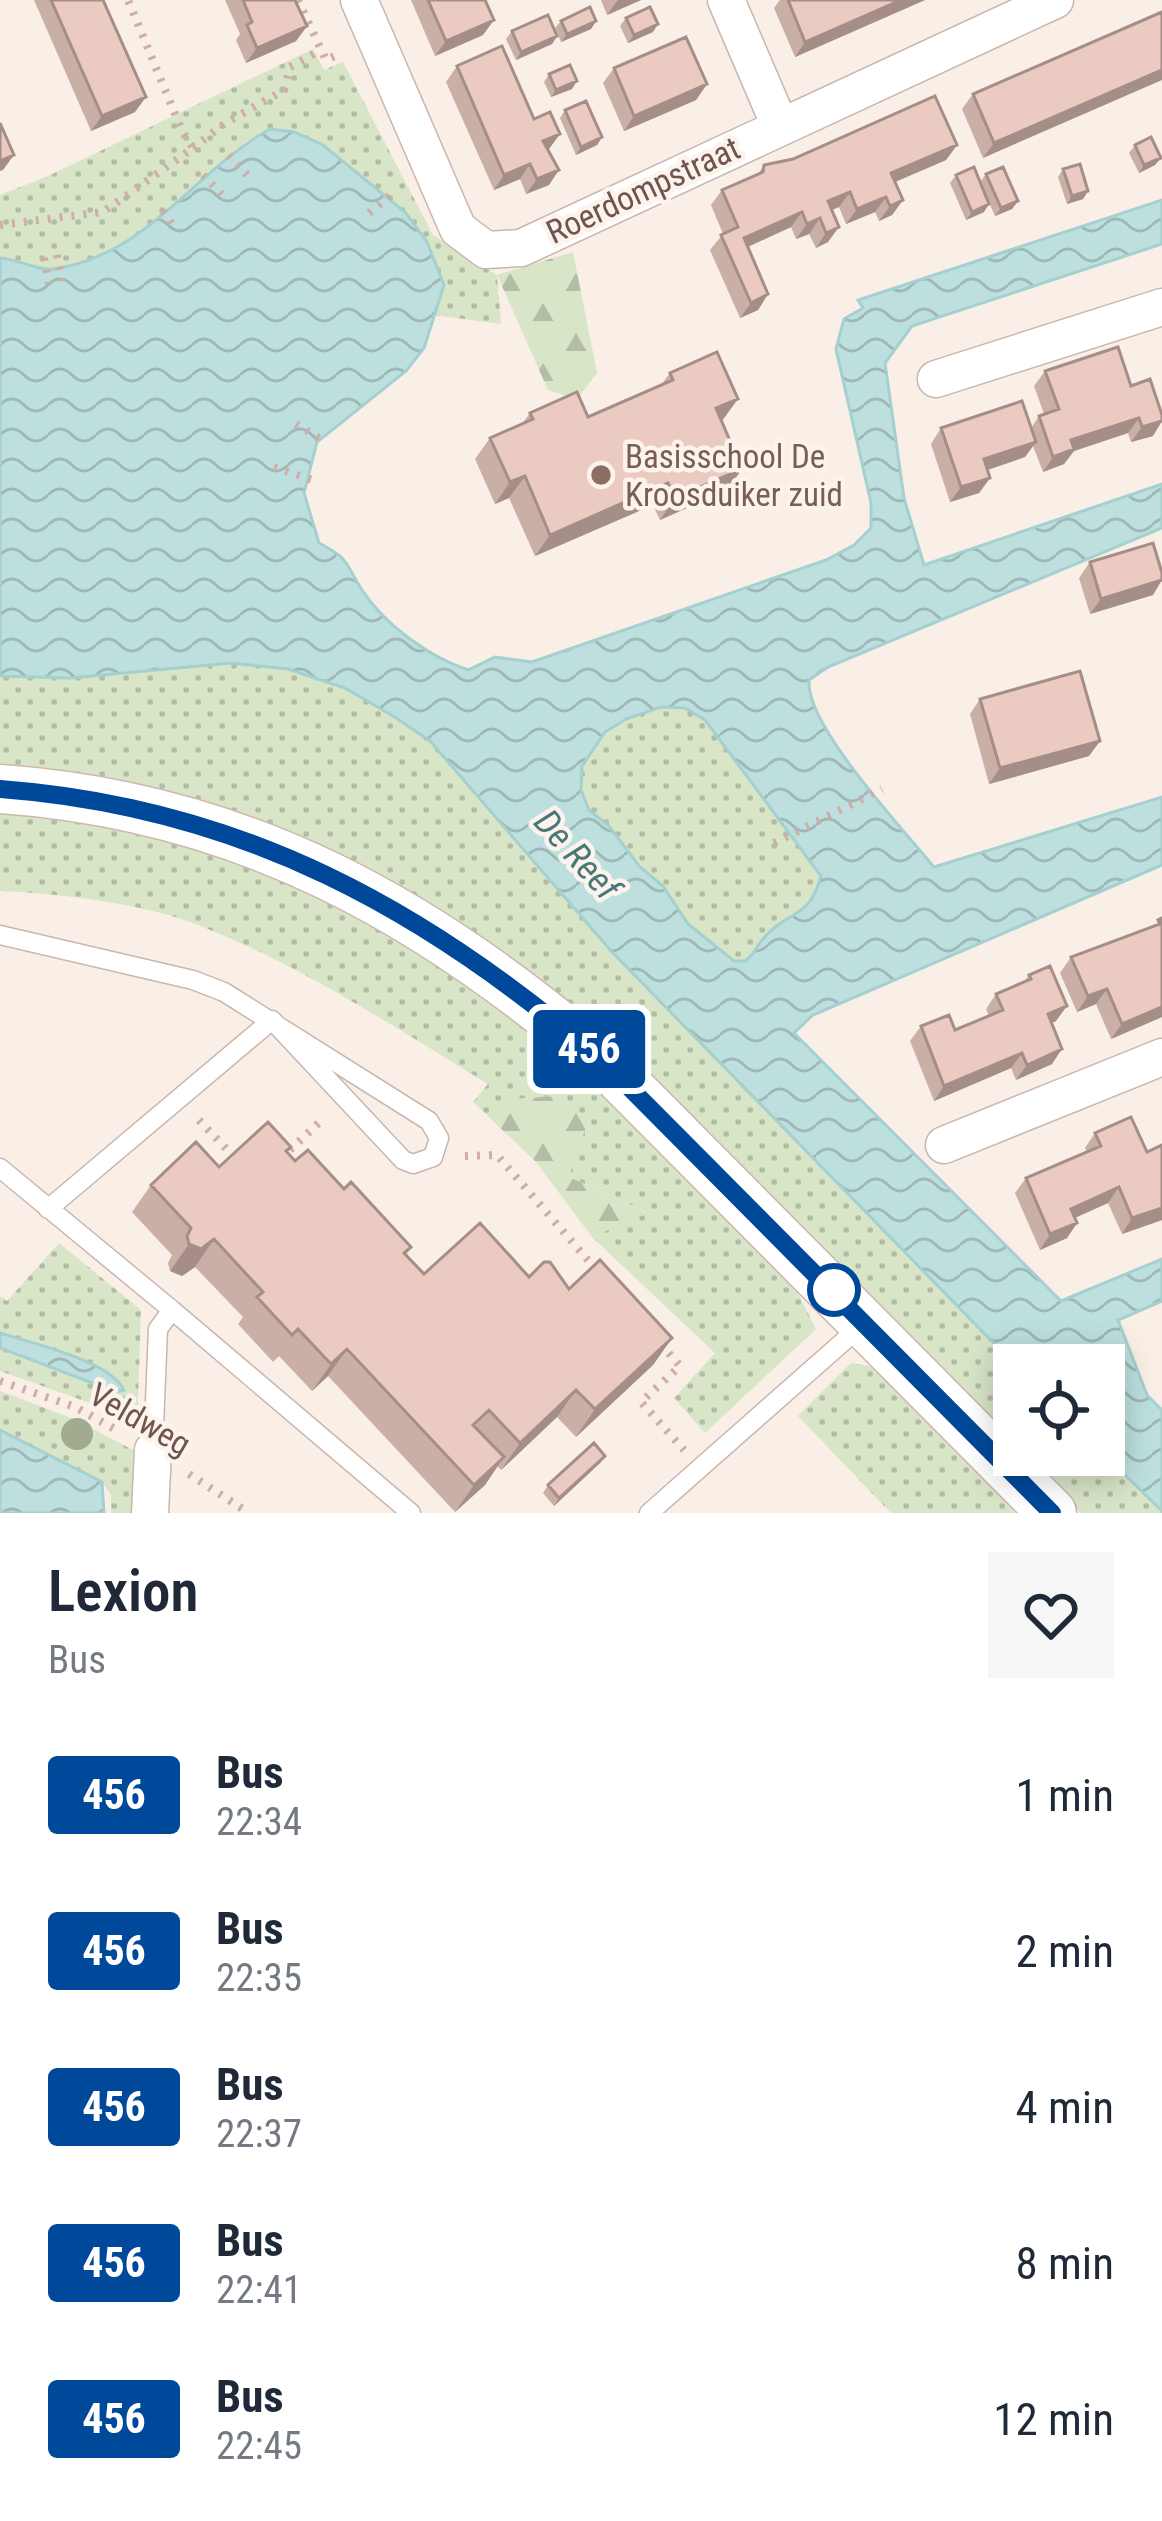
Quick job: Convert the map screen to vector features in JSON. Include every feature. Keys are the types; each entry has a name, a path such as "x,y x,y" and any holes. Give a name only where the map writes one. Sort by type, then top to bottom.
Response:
{"street":[{"name":"Roerdompstraat","path":"359,0 458,229 486,250 521,248 1054,0"},
{"path":"726,0 780,126"},
{"path":"936,379 1162,308"},
{"path":"0,789 146,811 263,846 367,894 447,940 553,1018 609,1067 1052,1513"},
{"path":"944,1145 1162,1057"},
{"path":"150,1513 153,1450"}],"lane":[{"path":"0,934 193,980 224,992 272,1019 429,1121 440,1138 433,1157 413,1164 403,1160 272,1019"},
{"path":"48,1209 272,1019"},
{"path":"0,1168 411,1513"},
{"path":"153,1450 158,1329 172,1310"},
{"path":"649,1513 866,1322"}],"path":[{"path":"128,0 193,148"},
{"path":"0,226 103,212 284,90 290,67 321,50"},
{"path":"229,155 249,177"},
{"path":"203,175 223,196"},
{"path":"369,213 391,195"},
{"path":"163,211 177,231"},
{"path":"57,255 62,280"},
{"path":"44,258 50,284"},
{"path":"296,424 326,442"},
{"path":"274,466 315,481"},
{"path":"774,842 882,789"},
{"path":"178,1098 233,1157 250,1141"},
{"path":"290,1150 316,1125"},
{"path":"280,1139 298,1159"},
{"path":"433,1157 496,1155 604,1278"},
{"path":"650,1331 680,1366 641,1402 700,1468"},
{"name":"Veldweg","path":"0,1381 75,1407 153,1450 249,1513"}],"green space":[{"path":"313,49 324,70 343,62 433,235 497,275 501,324 433,315 444,285 247,141 134,240 98,258 48,270 0,258 0,195"},
{"path":"573,252 597,373 577,399 548,390 497,275"},
{"path":"231,663 288,669 345,688 430,741 612,952 995,1344 993,1425 528,974 454,919 313,845 0,770 0,676 71,678"},
{"path":"661,707 685,708 705,720 821,876 804,908 772,930 745,961 734,961 688,924 663,886 589,810 581,790 582,766 605,732"},
{"path":"0,804 145,828 344,902 518,1011 783,1264 816,1329 705,1433 674,1398 715,1353 592,1237 647,1212 569,1177 588,1118 554,1096 506,1100 495,1123 473,1102 488,1084 305,975 190,922 96,900 0,891"},
{"path":"554,1096 589,1118 569,1177 648,1213 592,1237 536,1162 495,1123 505,1100"},
{"path":"59,1243 141,1310 137,1428 90,1403 0,1371 0,1348 123,1390 115,1379 87,1362 0,1333 0,1296 7,1301"},
{"path":"851,1363 887,1369 1015,1513 891,1513 798,1416"},
{"path":"0,1391 74,1419 135,1451 135,1513 111,1513 111,1495 102,1482 0,1430"},
{"path":"1125,1475 1162,1511 1162,1513 1080,1513 1044,1476"}],"water":[{"name":"De Reef","path":"270,129 294,132 323,145 406,213 427,242 444,285 424,348 406,371 317,442 304,493 319,543 342,558 383,615 423,648 468,670 495,657 532,662 826,560 854,545 871,528 871,503 836,349 844,319 863,308 858,300 1162,200 1162,244 912,326 885,363 904,498 924,565 1162,484 1162,528 828,667 809,680 822,723 839,749 934,867 1162,797 1162,865 813,1015 794,1033 1061,1301 1162,1259 1162,1301 1118,1320 1147,1395 1162,1410 1162,1511 1125,1475 1125,1344 995,1344 612,952 430,741 345,688 288,669 231,663 71,678 0,676 0,258 54,269 87,261 143,230","holes":["661,707 685,708 705,720 821,876 804,908 772,930 745,961 734,961 688,924 663,886 589,810 581,790 582,766 605,732 626,719"]},
{"path":"0,1333 87,1362 116,1379 124,1390 116,1392 0,1348"},
{"path":"0,1430 102,1482 104,1513 0,1513"}],"building":[{"path":"51,0 103,0 146,97 102,116"},
{"path":"243,0 295,0 307,26 257,48"},
{"path":"428,0 485,0 494,20 446,41"},
{"path":"788,0 901,0 805,42"},
{"path":"590,7 596,21 567,34 561,21"},
{"path":"650,7 658,24 634,35 626,18"},
{"path":"1162,12 1162,70 994,143 973,94"},
{"path":"548,15 557,36 521,52 512,31"},
{"path":"686,37 707,84 634,116 614,68"},
{"path":"502,46 534,119 550,112 560,134 543,141 559,170 537,179 530,164 504,175 457,66"},
{"path":"570,65 577,81 556,90 549,74"},
{"path":"935,96 957,145 891,173 903,200 890,206 886,197 857,209 850,192 828,201 839,227 826,233 820,218 807,224 802,212 744,238 768,294 751,303 721,235 738,227 722,190 763,172 764,165 793,159"},
{"path":"586,101 602,137 581,147 565,110"},
{"path":"0,123 14,155 0,161"},
{"path":"1151,137 1161,158 1144,165 1135,145"},
{"path":"1080,164 1088,191 1072,196 1063,169"},
{"path":"974,167 989,204 972,212 956,175"},
{"path":"1003,167 1018,201 1001,208 986,174"},
{"path":"1118,347 1131,386 1150,379 1162,421 1142,427 1139,418 1071,440 1074,449 1053,457 1039,416 1059,409 1045,371"},
{"name":"Basisschool De Kroosduiker zuid","path":"717,352 738,399 716,408 742,469 675,498 668,483 550,535 525,476 510,482 490,438 577,392 588,417 673,380 670,373"},
{"path":"1022,401 1036,442 984,459 990,478 961,487 941,428"},
{"path":"1153,543 1162,580 1101,599 1090,562"},
{"path":"1080,671 1100,741 1000,768 980,699"},
{"path":"1162,918 1162,1007 1122,1024 1107,989 1088,996 1071,957 1160,924"},
{"path":"1050,966 1067,1006 1048,1014 1062,1049 1027,1065 1022,1053 944,1086 921,1026 949,1015 955,1030 1003,1010 996,994"},
{"path":"1131,1117 1147,1152 1162,1145 1162,1208 1132,1218 1119,1187 1071,1209 1077,1223 1050,1234 1026,1178 1101,1146 1095,1133"},
{"path":"268,1122 291,1147 286,1151 295,1161 308,1150 344,1189 351,1182 411,1247 404,1253 424,1274 480,1223 529,1277 550,1262 569,1289 600,1260 672,1338 595,1409 576,1390 520,1443 489,1410 473,1425 504,1457 474,1485 347,1349 331,1364 298,1329 292,1335 257,1297 263,1292 214,1239 201,1249 189,1244 191,1228 151,1185 196,1142 219,1167"},
{"path":"594,1443 605,1456 559,1498 548,1485"}],"bus line":[{"name":"456","path":"0,789 106,802 263,846 367,894 447,940 553,1018 609,1067 1052,1513"}],"place":[{"name":"Basisschool De Kroosduiker zuid","path":"601,475"}]}
